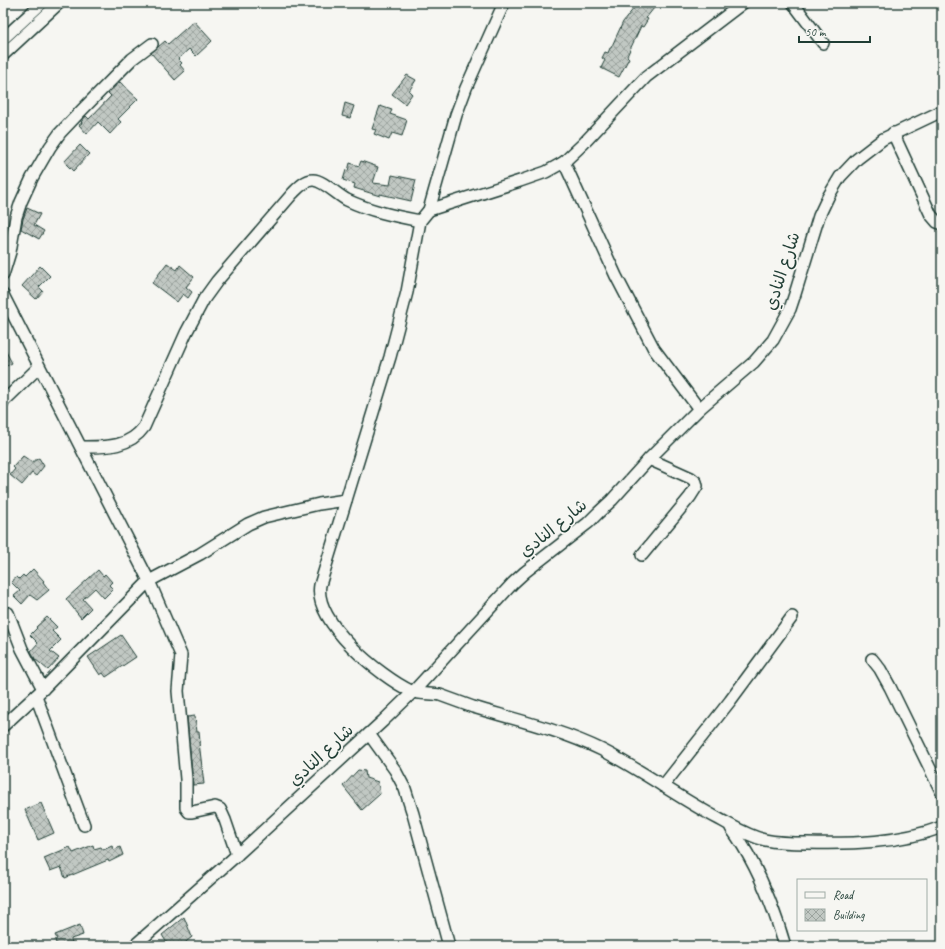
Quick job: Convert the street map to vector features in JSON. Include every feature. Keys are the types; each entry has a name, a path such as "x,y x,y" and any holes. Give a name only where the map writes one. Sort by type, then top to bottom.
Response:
{"street":[{"path":"3,39 42,3"},
{"path":"3,54 59,3"},
{"path":"504,3 466,88 456,115 429,210 420,221 401,315 381,389 320,585 318,594 321,604 332,624 349,644 384,675 413,692 438,695 474,707 534,723 570,736 602,750 688,802 729,825 757,838 769,841 819,843 852,842 892,839 942,827"},
{"path":"429,210 546,172 564,162 650,74 743,3"},
{"path":"793,3 823,43"},
{"path":"3,275 10,252 16,217 21,202 50,147 60,133 132,59 152,44"},
{"name":"شارع النادي","path":"134,946 237,855 369,734 413,692 513,583 588,523 612,500 648,459 700,409 754,362 773,340 790,309 802,276 819,216 836,182 866,152 893,133 942,111"},
{"path":"893,133 931,215 937,222 942,224"},
{"path":"564,162 616,276 654,349 700,409"},
{"path":"82,447 113,445 129,441 137,436 144,427 186,333 204,299 250,242 293,193 304,183 316,180 342,197 360,206 377,212 420,221"},
{"path":"3,295 39,367 82,447 149,581 181,655 178,691 186,779 186,808 189,812 214,807 220,809 237,855"},
{"path":"3,402 39,367"},
{"path":"642,555 690,497 697,484 691,478 648,459"},
{"path":"3,726 39,693 149,581 200,554 248,524 264,517 319,504 346,500"},
{"path":"8,613 39,693 84,825"},
{"path":"663,786 730,701 792,618"},
{"path":"872,659 890,686 942,793"},
{"path":"369,734 395,770 404,789 413,814 449,946"},
{"path":"729,825 738,837 755,868 785,946"}],"building":[{"path":"638,3 658,3 646,18 648,19 643,27 641,26 627,56 629,58 619,77 601,68 605,60 602,58 605,52 608,53 623,22"},
{"path":"194,21 212,41 196,56 189,49 178,59 182,63 180,65 185,71 175,80 151,53 165,41 168,44"},
{"path":"407,75 416,80 409,91 412,94 405,104 392,94"},
{"path":"120,82 138,99 118,119 121,122 110,134 98,122 87,134 79,125 86,116 89,119 111,96 108,93"},
{"path":"345,103 354,106 350,118 342,116"},
{"path":"380,106 392,110 390,114 407,120 402,136 392,133 389,140 374,134 376,130 372,129"},
{"path":"80,145 89,154 73,171 64,162"},
{"path":"361,161 378,167 373,183 390,185 392,175 416,180 411,201 380,194 380,196 354,188 355,184 343,180 350,163 359,166"},
{"path":"27,208 40,214 34,225 44,231 39,239 21,229"},
{"path":"167,263 177,270 180,265 194,277 186,287 192,292 188,298 183,294 177,302 152,283"},
{"path":"40,266 50,276 39,287 43,291 36,299 22,286"},
{"path":"3,346 12,363 3,368"},
{"path":"23,456 32,462 39,458 44,466 36,476 32,473 22,485 10,475 15,469 13,467"},
{"path":"33,569 44,581 43,582 49,590 37,600 30,595 22,604 14,596 20,591 11,582 17,577 19,579 23,575 25,577"},
{"path":"98,570 103,576 105,574 112,582 109,585 113,589 104,598 95,588 83,599 91,608 81,618 66,599"},
{"path":"47,617 57,627 52,631 61,640 50,651 59,658 48,670 35,659 31,651 38,643 30,635"},
{"path":"121,635 136,657 106,677 103,673 100,675 88,657"},
{"path":"195,716 197,732 199,732 204,784 193,785 187,717"},
{"path":"358,770 365,771 366,778 378,782 380,794 362,810 343,786"},
{"path":"41,803 54,833 38,840 25,810"},
{"path":"93,845 94,849 101,847 103,850 112,846 114,850 120,847 123,855 109,862 108,860 65,878 61,867 50,871 44,858 70,847 73,853"},
{"path":"184,917 192,937 181,946 173,946 167,943 162,935"},
{"path":"80,925 83,935 71,939 73,946 57,946 55,940 57,939 55,935"}]}
